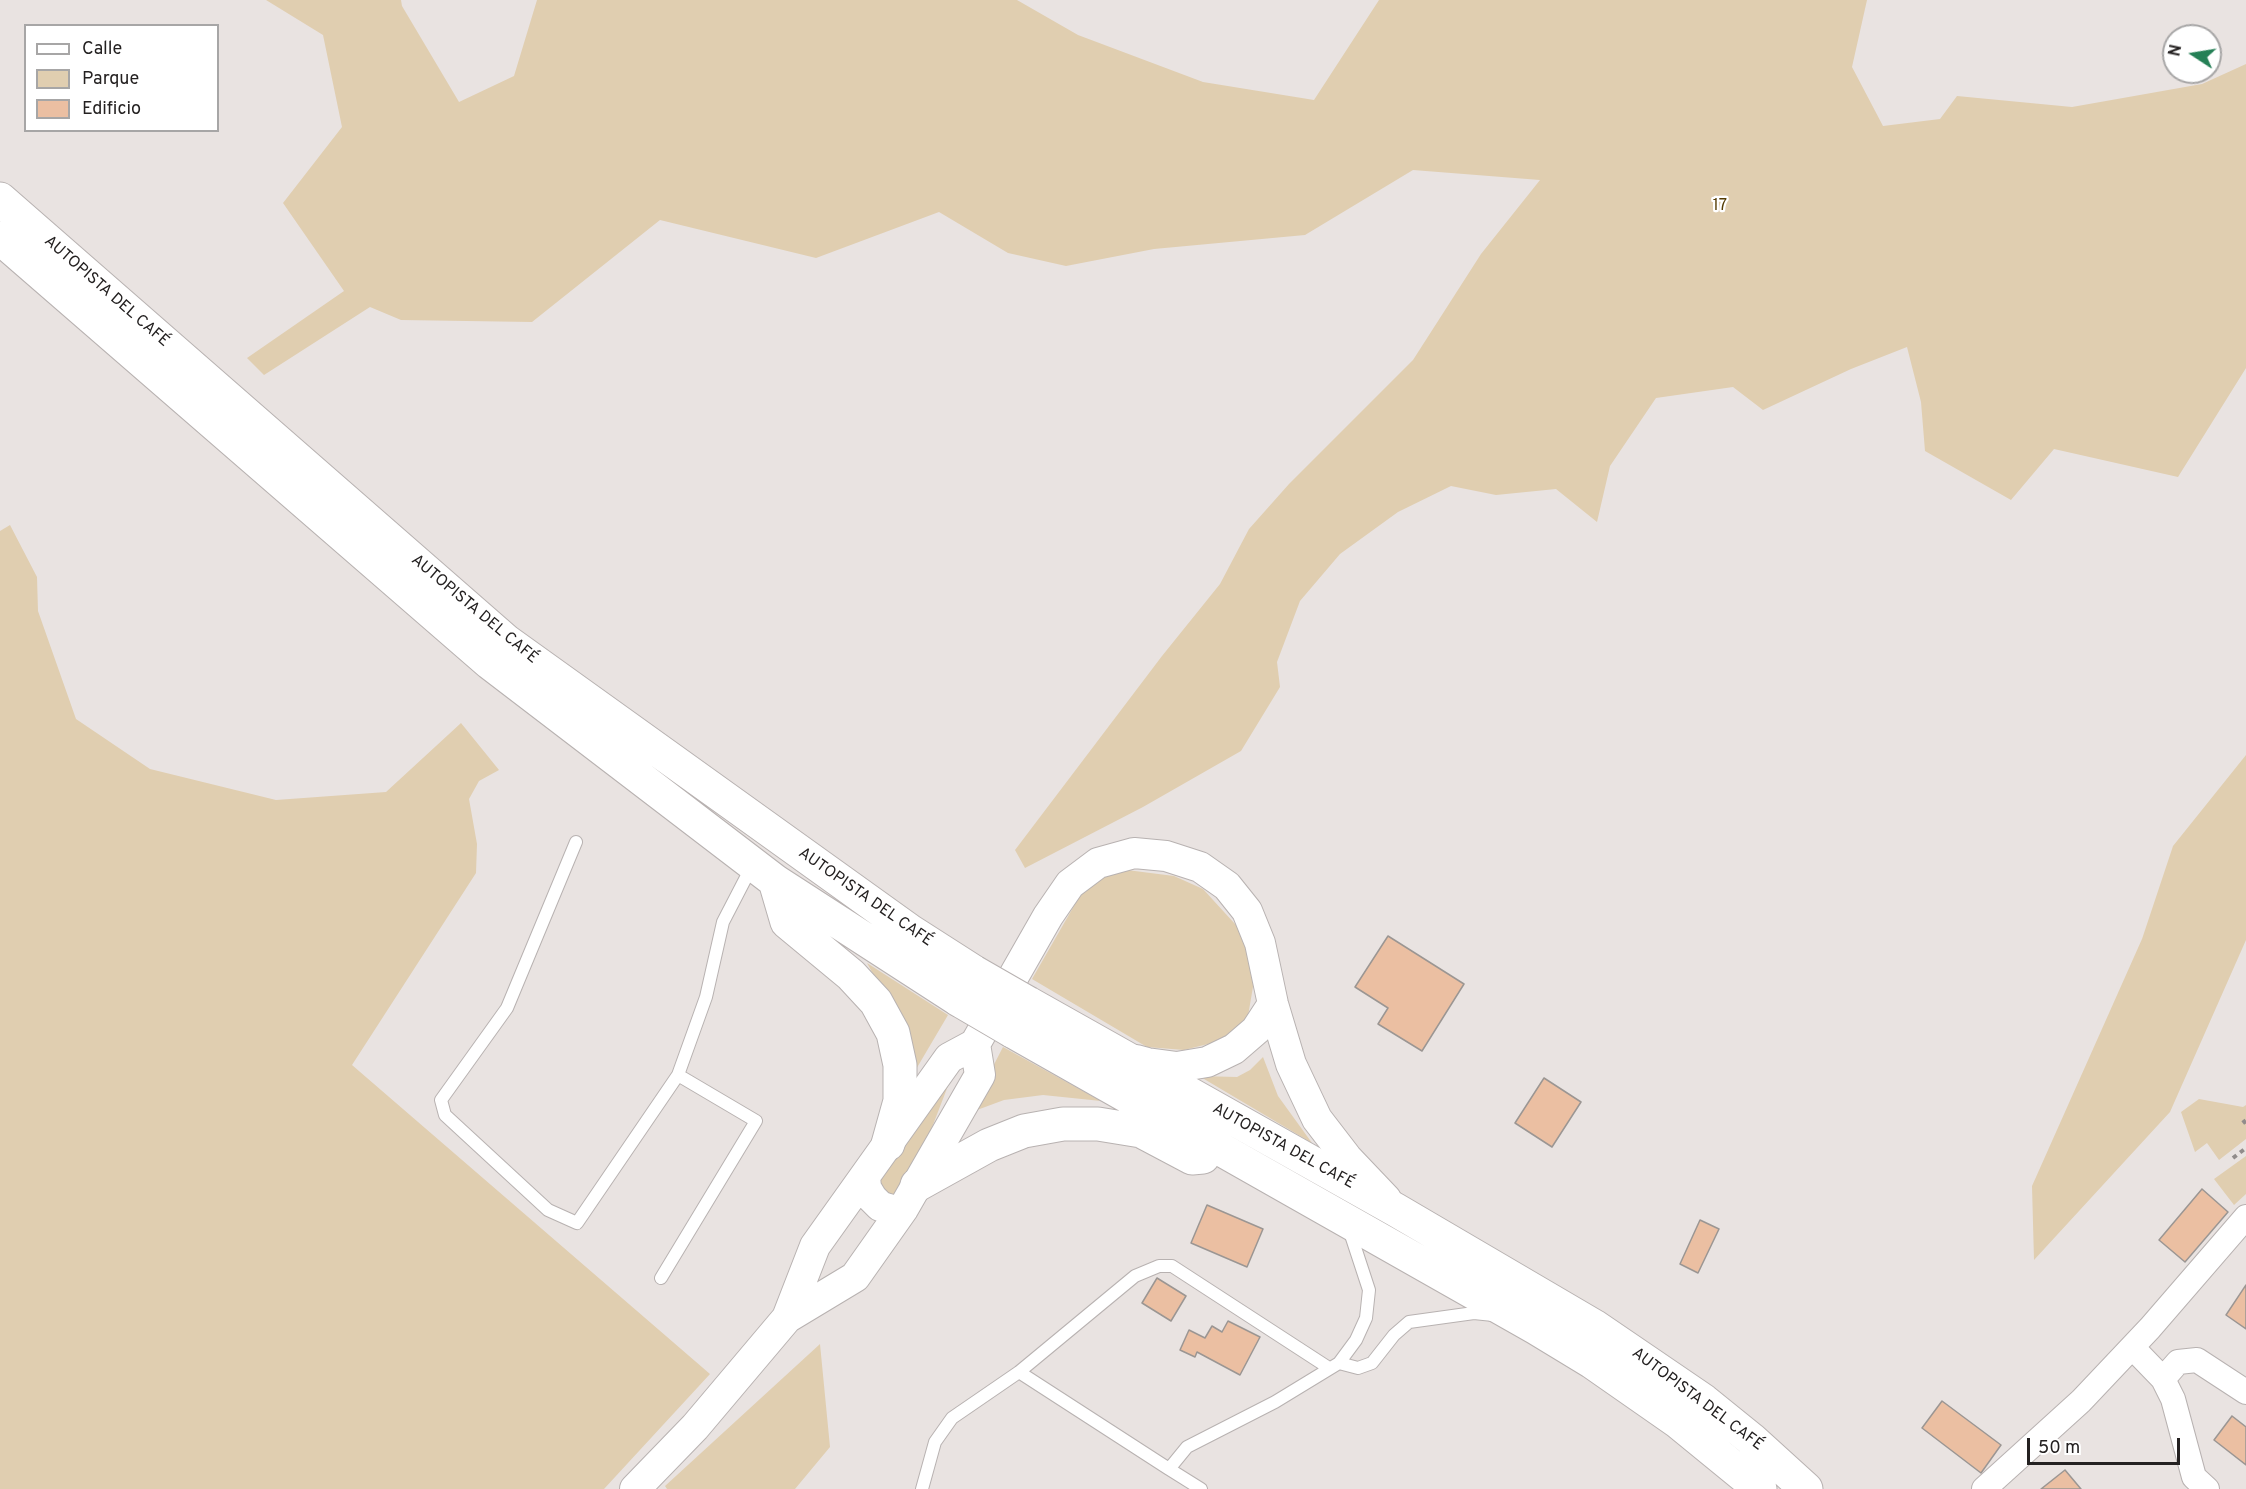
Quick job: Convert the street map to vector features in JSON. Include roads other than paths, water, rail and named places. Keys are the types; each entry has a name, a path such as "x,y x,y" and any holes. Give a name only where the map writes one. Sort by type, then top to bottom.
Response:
{"highway":[{"name":"AUTOPISTA DEL CAFÉ","path":"0,199 506,641 910,931 1012,1031 1582,1356 1694,1434 1760,1489"},
{"name":"AUTOPISTA DEL CAFÉ","path":"0,238 490,663 764,873 966,986 1028,1003 1396,1210 1634,1352 1726,1418 1806,1489"},
{"path":"764,873 787,922 851,975 876,1002 893,1033 900,1065 900,1101 888,1144"},
{"path":"910,1197 989,1145 1024,1131 1063,1124 1098,1124 1140,1131 1192,1158 1233,1156"}],"street":[{"path":"787,1318 815,1246 949,1058 975,1044 1047,916 1070,885 1098,863 1134,853 1166,856 1200,867 1227,886 1247,911 1260,943 1273,1004 1291,1064 1317,1119 1347,1158 1396,1210"},
{"path":"1119,1055 1147,1063 1177,1067 1207,1062 1233,1049 1256,1030 1273,1004"},
{"path":"635,1489 695,1427 787,1318 855,1277 910,1197 980,1075 975,1044"},
{"path":"865,1176 866,1188 880,1206 891,1210 910,1197"},
{"path":"1984,1489 2081,1401 2132,1347 2246,1217"},
{"path":"2132,1347 2163,1379 2173,1399 2194,1476 2207,1489"},
{"path":"2163,1379 2178,1362 2197,1360 2246,1392"}],"lane":[{"path":"576,842 507,1008 441,1100 445,1115 548,1210 577,1223 678,1075 706,997 723,922 764,873"},
{"path":"661,1278 756,1121 678,1075"},
{"path":"1169,1469 1187,1447 1275,1402 1334,1366 1356,1340 1366,1318 1369,1290 1345,1219"},
{"path":"922,1489 935,1442 952,1418 1019,1372 1135,1276 1159,1266 1172,1266 1334,1366 1358,1368 1372,1363 1394,1335 1409,1322 1474,1313 1517,1317"},
{"path":"1019,1372 1201,1489"}],"park label":[{"name":"17","path":"1720,207"}]}
